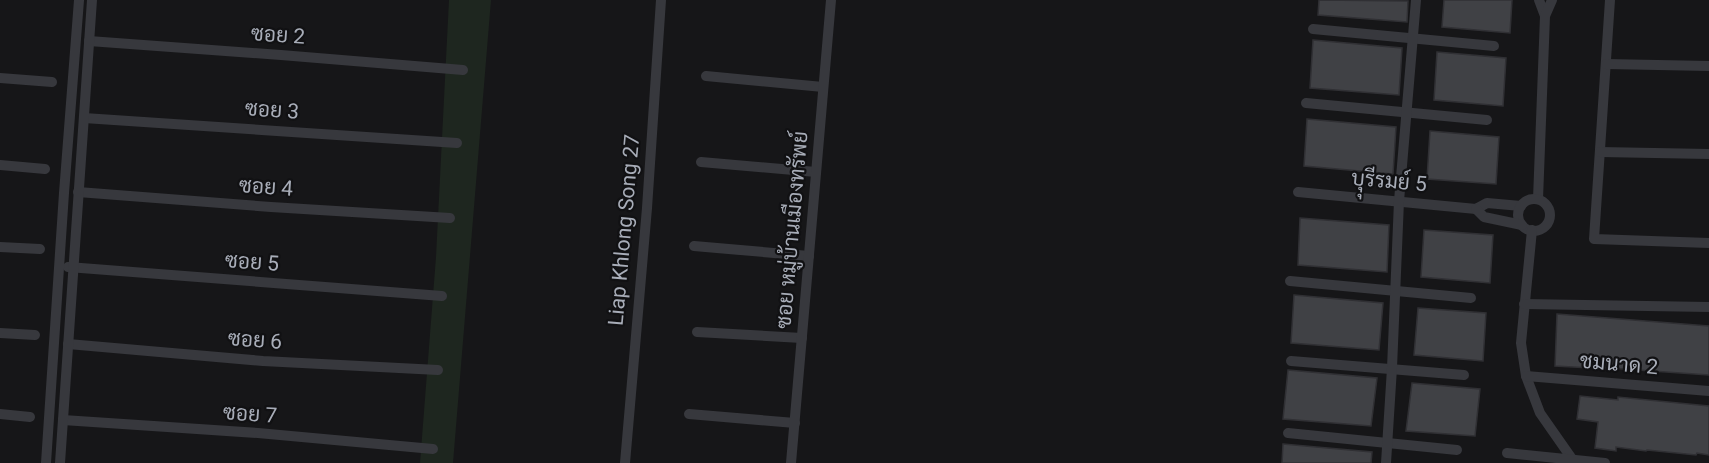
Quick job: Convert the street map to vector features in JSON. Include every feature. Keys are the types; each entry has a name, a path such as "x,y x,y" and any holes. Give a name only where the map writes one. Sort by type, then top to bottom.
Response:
{"street":[{"path":"46,463 79,0"},
{"path":"60,463 92,0"},
{"name":"Liap Khlong Song 27","path":"625,463 662,0"},
{"name":"ซอย หมู่บ้านเมืองทรัพย์","path":"791,463 831,0"},
{"path":"1386,463 1399,201 1416,0"},
{"path":"1539,0 1545,16"},
{"path":"1538,199 1545,16 1552,0"},
{"path":"1610,0 1594,239 1709,243"},
{"path":"1313,30 1494,46"},
{"name":"ซอย 2","path":"89,40 463,70"},
{"path":"1606,64 1709,66"},
{"path":"706,76 823,87"},
{"path":"0,78 52,82"},
{"path":"1306,103 1487,120"},
{"name":"ซอย 3","path":"84,118 457,143"},
{"path":"1600,152 1709,154"},
{"path":"701,162 816,172"},
{"path":"0,165 45,169"},
{"name":"ซอย 4","path":"78,192 450,218"},
{"name":"บุุรีรมย์ 5","path":"1298,192 1476,209 1487,203 1521,207"},
{"path":"1527,227 1542,228 1546,225 1550,215 1547,205 1538,199 1525,202 1518,214 1527,227 1521,343 1526,376 1540,413 1574,462"},
{"name":"บุุรีรมย์ 5","path":"1476,209 1484,217 1527,227"},
{"path":"694,246 809,256"},
{"path":"0,247 40,249"},
{"name":"ซอย 5","path":"59,266 442,296"},
{"path":"1290,281 1471,298"},
{"path":"1524,304 1709,306"},
{"path":"697,332 802,338"},
{"path":"0,333 34,335"},
{"name":"ซอย 6","path":"68,344 263,361 438,370"},
{"path":"1291,361 1464,375"},
{"name":"ชมนาด 2","path":"1526,376 1709,391"},
{"path":"0,414 30,417"},
{"path":"689,414 795,423"},
{"name":"ซอย 7","path":"63,420 433,449"},
{"path":"1288,433 1457,450"},
{"path":"1507,453 1574,462 1605,463"}],"shaded area":[{"path":"449,0 491,0 453,463 420,463 436,257"}],"building":[{"path":"1319,0 1408,1 1407,22 1318,15"},
{"path":"1444,0 1512,0 1510,33 1442,27"},
{"path":"1313,40 1402,48 1399,95 1310,88"},
{"path":"1437,52 1506,58 1503,106 1434,100"},
{"path":"1307,119 1396,127 1393,174 1304,166"},
{"path":"1430,131 1499,137 1496,184 1427,179"},
{"path":"1300,218 1389,225 1387,272 1298,265"},
{"path":"1424,230 1493,235 1490,283 1421,277"},
{"path":"1294,295 1383,303 1379,350 1291,343"},
{"path":"1418,308 1486,313 1483,361 1414,355"},
{"path":"1557,314 1709,326 1709,375 1555,366"},
{"path":"1288,370 1377,378 1371,426 1283,419"},
{"path":"1412,383 1480,389 1475,436 1406,431"},
{"path":"1580,396 1618,400 1618,397 1709,406 1709,455 1616,447 1616,451 1595,448 1598,422 1577,419"},
{"path":"1283,444 1372,452 1371,463 1282,463"}]}
